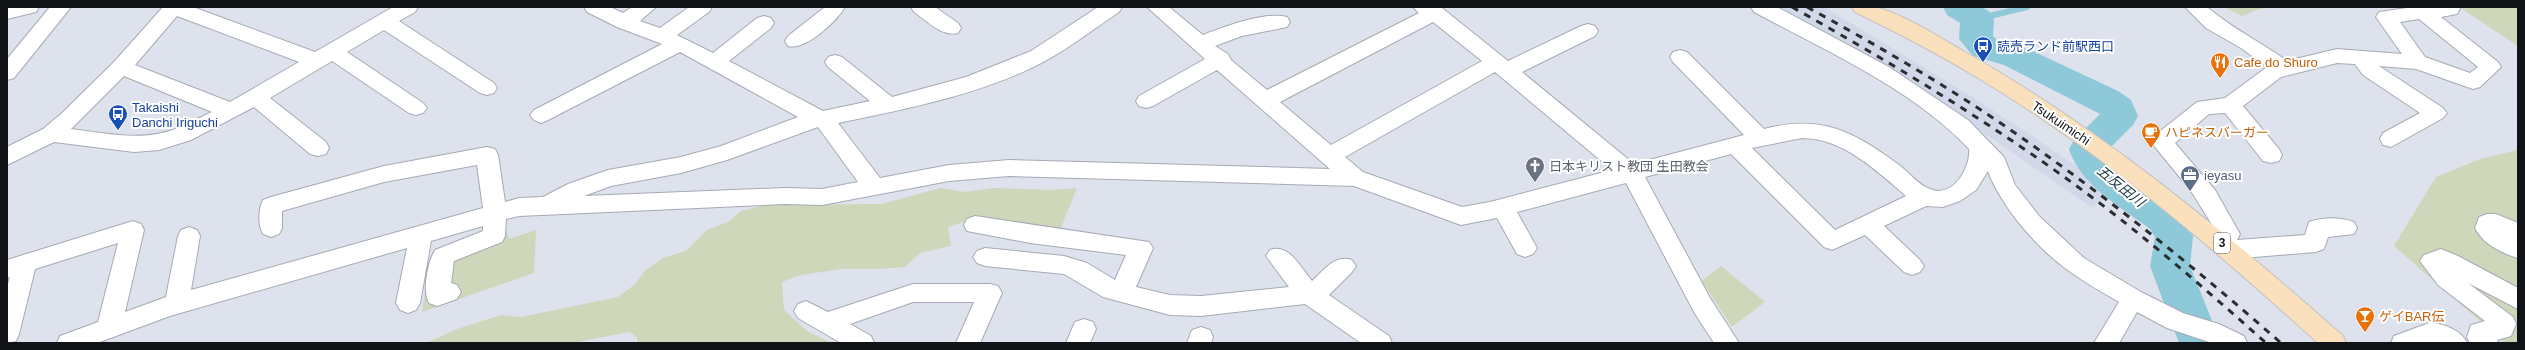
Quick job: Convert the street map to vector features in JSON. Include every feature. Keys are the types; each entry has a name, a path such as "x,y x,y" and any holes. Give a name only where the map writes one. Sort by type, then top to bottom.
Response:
{"main road":[{"name":"Tsukuimichi","path":"1862,7 1928,39 1978,68 2103,151 2224,246 2334,343"}],"street":[{"path":"7,12 29,7"},
{"path":"7,73 61,7"},
{"path":"7,157 51,134 120,67 174,7 325,56 416,108"},
{"path":"594,7 624,22 671,40 715,62 782,100 824,120 875,188"},
{"path":"624,22 646,7"},
{"path":"541,115 671,40 702,7"},
{"path":"794,41 829,15 835,7"},
{"path":"921,7 950,28"},
{"path":"547,206 576,190 608,178 681,165 726,152 806,122 824,120 888,105 972,83 1038,56 1112,7"},
{"path":"1158,7 1221,59 1266,100 1332,155 1356,178"},
{"path":"1761,7 1882,72 1960,125 1980,144 1996,163 2005,188 2031,222 2076,264 2133,299 2176,321 2210,331 2235,343"},
{"path":"2195,7 2213,23 2243,39 2284,69"},
{"path":"2418,62 2386,17 2450,9 2451,7"},
{"path":"1266,100 1429,10 1501,66 1632,174 1702,305 1727,343"},
{"path":"51,134 97,141 146,144 183,135 231,111 325,56 394,12 487,88"},
{"path":"2346,228 2317,228 2316,243 2224,246 2229,234 2220,214 2204,189 2162,142 2204,107 2230,105 2274,72 2337,56 2418,62 2473,82 2491,67 2424,13"},
{"path":"1202,44 1216,36 1245,27 1280,22"},
{"path":"715,62 764,23"},
{"path":"1332,155 1501,66 1588,31"},
{"path":"1680,57 1760,138"},
{"path":"2360,57 2370,70 2436,113 2391,139"},
{"path":"1146,100 1221,59"},
{"path":"835,62 888,105"},
{"path":"120,67 231,111"},
{"path":"255,97 318,148"},
{"path":"2230,105 2271,155"},
{"path":"69,343 109,327 178,304 495,212 519,207 785,196 822,197 949,173 1009,168 1356,178 1461,216 1503,208 1737,146 1787,131 1808,130 1830,135 1870,154 1924,197 1936,200 1950,197 1973,179 1981,159 1980,144"},
{"path":"1737,146 1832,240 1924,197"},
{"path":"271,228 271,206 384,174 487,155 495,212 494,236 443,256 437,296 449,292"},
{"path":"1503,208 1525,248"},
{"path":"2518,234 2496,223 2487,223 2486,228 2492,235 2518,249"},
{"path":"1867,224 1912,266"},
{"path":"975,225 1030,234 1141,248 1121,293"},
{"path":"7,334 16,266 133,230 109,327"},
{"path":"408,303 420,235"},
{"path":"178,304 189,236"},
{"path":"1278,256 1311,295 1380,343"},
{"path":"984,257 1064,265 1078,270 1110,290 1170,305 1201,306 1311,295 1344,266"},
{"path":"2486,343 2479,338 2480,332 2502,329 2504,324 2492,312 2438,272 2432,261 2441,258 2518,299"},
{"path":"828,322 913,292 990,293 968,343"},
{"path":"2106,343 2133,299"},
{"path":"806,311 828,322 862,343"},
{"path":"2403,343 2430,331 2440,333 2455,343"}],"shaded area":[{"path":"1774,7 1824,7 1964,92 2034,137 2114,193 2091,207 1968,122"}],"green space":[{"path":"2224,7 2275,7 2259,9 2242,16"},
{"path":"2464,7 2518,7 2518,46 2462,9"},
{"path":"2518,150 2518,343 2505,343 2394,246 2436,177 2480,159"},
{"path":"940,188 965,192 995,188 1054,190 1077,188 1059,232 972,219 948,227 951,246 920,253 905,267 842,269 800,275 782,282 784,310 807,331 831,343 637,343 637,337 629,332 572,343 426,343 457,329 501,315 521,317 618,297 634,285 645,271 663,258 686,251 707,230 728,222 741,211 766,205 882,204"},
{"path":"506,228 509,239 536,230 534,273 422,312 431,255"},
{"path":"1721,266 1765,302 1732,327 1702,281"}],"waterway":[{"name":"五反田川","path":"1959,7 1977,19 1976,39 1985,48 2016,57 2106,100 2118,109 2120,116 2087,149 2090,158 2101,171 2163,219 2174,236 2170,266 2200,343"},
{"path":"1977,19 2027,7"}],"railway":[{"path":"1792,7 1948,99 2061,174 2162,253 2266,343"},
{"path":"1807,7 1926,75 1996,120 2070,172 2177,255 2281,343"}],"place":[{"name":"読売ランド前駅西口","path":"1983,63"},
{"name":"Cafe do Shuro","path":"2220,79"},
{"name":"Takaishi Danchi Iriguchi","path":"118,131"},
{"name":"ハピネスバーガー","path":"2151,149"},
{"name":"日本キリスト教団 生田教会","path":"1535,183"},
{"name":"ieyasu","path":"2190,192"},
{"name":"ゲイBAR伝","path":"2365,333"}]}
